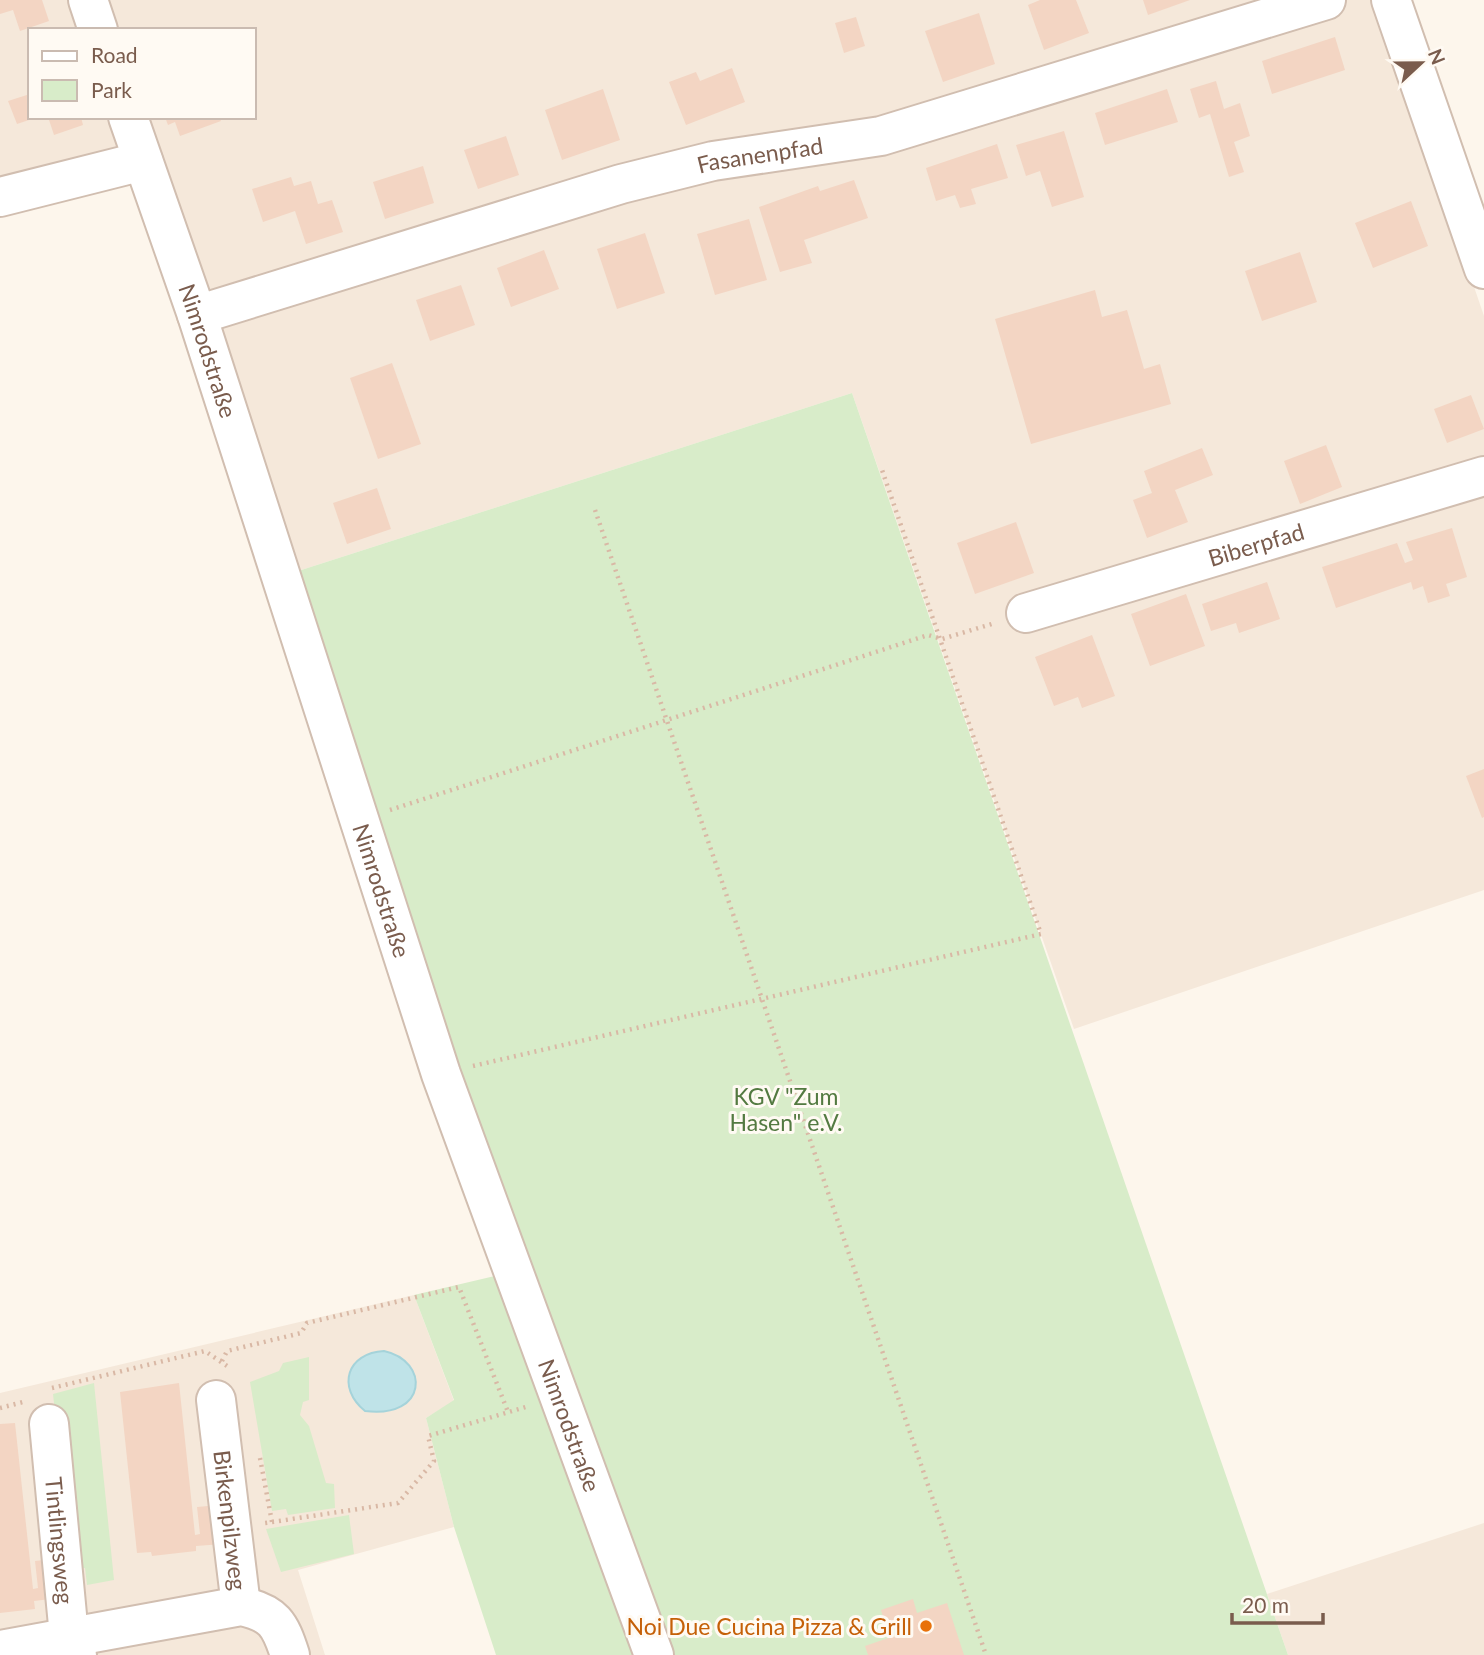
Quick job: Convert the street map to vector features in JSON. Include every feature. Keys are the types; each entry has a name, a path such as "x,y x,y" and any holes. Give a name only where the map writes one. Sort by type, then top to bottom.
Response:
{"street":[{"path":"88,0 97,28"},
{"name":"Fasanenpfad","path":"197,315 621,184 712,161 881,136 1326,0"},
{"path":"1391,0 1484,269"},
{"name":"Nimrodstraße","path":"129,119 197,315 441,1074 654,1655"},
{"path":"0,197 143,161"},
{"name":"Biberpfad","path":"1026,613 1484,476"},
{"name":"Birkenpilzweg","path":"227,1387 230,1527 241,1606 264,1611 281,1630 290,1655"},
{"name":"Tintlingsweg","path":"43,1404 73,1645"},
{"path":"0,1650 73,1645 241,1606"}],"path":[{"path":"441,1074 1041,934 881,467"},
{"path":"595,510 764,998 986,1655"},
{"path":"359,820 928,635 942,639 1026,613"},
{"path":"227,1387 222,1361 227,1351 301,1333 307,1323 459,1287 508,1412"},
{"path":"0,1408 25,1402 43,1404 205,1351 222,1361"},
{"path":"230,1527 398,1503 434,1461 428,1436 559,1397"},
{"path":"258,1445 272,1522"}],"shaded area":[{"path":"0,0 1376,0 1484,316 1484,890 1074,1029 852,393 292,573 150,140 0,181"},
{"path":"414,1295 454,1401 426,1418 454,1527 298,1570 325,1655 0,1655 0,1393"},
{"path":"1484,1523 1484,1655 1288,1655 1267,1594"}],"green space":[{"name":"KGV \"Zum Hasen\" e.V.","path":"852,393 1288,1655 670,1655 520,1250 292,573"},
{"path":"499,1275 637,1655 496,1655 454,1527 426,1418 454,1400 414,1295"},
{"path":"309,1357 309,1400 303,1402 300,1415 309,1426 326,1483 334,1484 335,1508 288,1515 286,1509 272,1511 250,1382 279,1371 283,1363"},
{"path":"94,1383 114,1580 87,1585 85,1568 72,1570 53,1394"},
{"path":"349,1515 354,1554 281,1572 266,1529"}],"water":[{"path":"384,1351 399,1357 409,1366 415,1376 415,1388 411,1398 401,1406 386,1411 365,1411 351,1392 350,1373 361,1358"}],"building":[{"path":"0,0 42,0 49,21 20,31 13,10 0,14"},
{"path":"1040,0 1076,0 1089,33 1044,50 1028,5"},
{"path":"1143,0 1190,0 1148,15"},
{"path":"979,13 995,64 943,82 925,31"},
{"path":"856,17 865,46 844,53 835,23"},
{"path":"1335,37 1345,70 1272,94 1262,61"},
{"path":"732,68 745,102 686,125 669,82 696,72 700,81"},
{"path":"1216,81 1224,109 1240,103 1250,136 1234,142 1244,172 1229,177 1210,114 1199,118 1190,89"},
{"path":"603,89 620,140 562,160 545,110"},
{"path":"1167,89 1178,122 1105,145 1095,113"},
{"path":"28,95 28,119 32,119 17,124 8,101"},
{"path":"49,119 82,119 83,125 54,135"},
{"path":"166,119 221,121 180,136 175,122 168,125"},
{"path":"1064,131 1084,197 1052,207 1040,171 1026,176 1016,145"},
{"path":"506,136 519,175 478,189 464,150"},
{"path":"997,144 1008,178 971,189 976,204 960,208 955,195 936,201 926,168"},
{"path":"423,166 434,203 385,219 373,182"},
{"path":"291,177 294,186 311,181 318,204 332,200 343,232 306,244 295,211 263,222 252,189"},
{"path":"854,180 868,218 804,240 812,263 780,272 759,207 818,186 820,191"},
{"path":"1411,201 1428,246 1373,268 1355,223"},
{"path":"749,219 767,280 715,295 697,234"},
{"path":"645,233 665,293 617,309 597,249"},
{"path":"544,250 559,289 511,307 497,268"},
{"path":"1300,252 1317,302 1262,321 1245,271"},
{"path":"461,285 475,325 430,341 416,300"},
{"path":"1095,290 1102,317 1127,310 1144,369 1160,364 1171,404 1031,444 995,319"},
{"path":"392,363 421,444 378,459 350,378"},
{"path":"1471,395 1484,429 1447,443 1434,409"},
{"path":"1326,445 1342,487 1300,504 1284,461"},
{"path":"1202,448 1213,475 1175,490 1188,522 1147,538 1133,500 1152,493 1144,471"},
{"path":"377,488 391,529 347,544 333,503"},
{"path":"1016,522 1034,573 975,594 957,543"},
{"path":"1452,528 1467,577 1446,584 1450,596 1428,603 1423,586 1413,590 1411,582 1336,608 1322,567 1397,543 1405,563 1413,560 1406,542"},
{"path":"1267,582 1280,619 1239,633 1236,623 1211,631 1202,604"},
{"path":"1186,594 1205,646 1150,666 1131,614"},
{"path":"1092,635 1115,696 1082,708 1078,697 1054,706 1035,657"},
{"path":"1484,769 1484,817 1482,818 1466,776"},
{"path":"179,1383 195,1535 200,1534 197,1507 219,1505 223,1544 196,1546 196,1551 152,1556 151,1552 137,1553 120,1392"},
{"path":"15,1423 33,1589 38,1588 35,1561 54,1559 59,1598 34,1601 35,1609 0,1613 0,1424"},
{"name":"Noi Due Cucina Pizza & Grill","path":"913,1599 917,1613 947,1603 964,1655 868,1655 865,1646 900,1634 897,1625 886,1628 881,1610"}],"place":[{"name":"Noi Due Cucina Pizza & Grill","path":"926,1626"}]}
